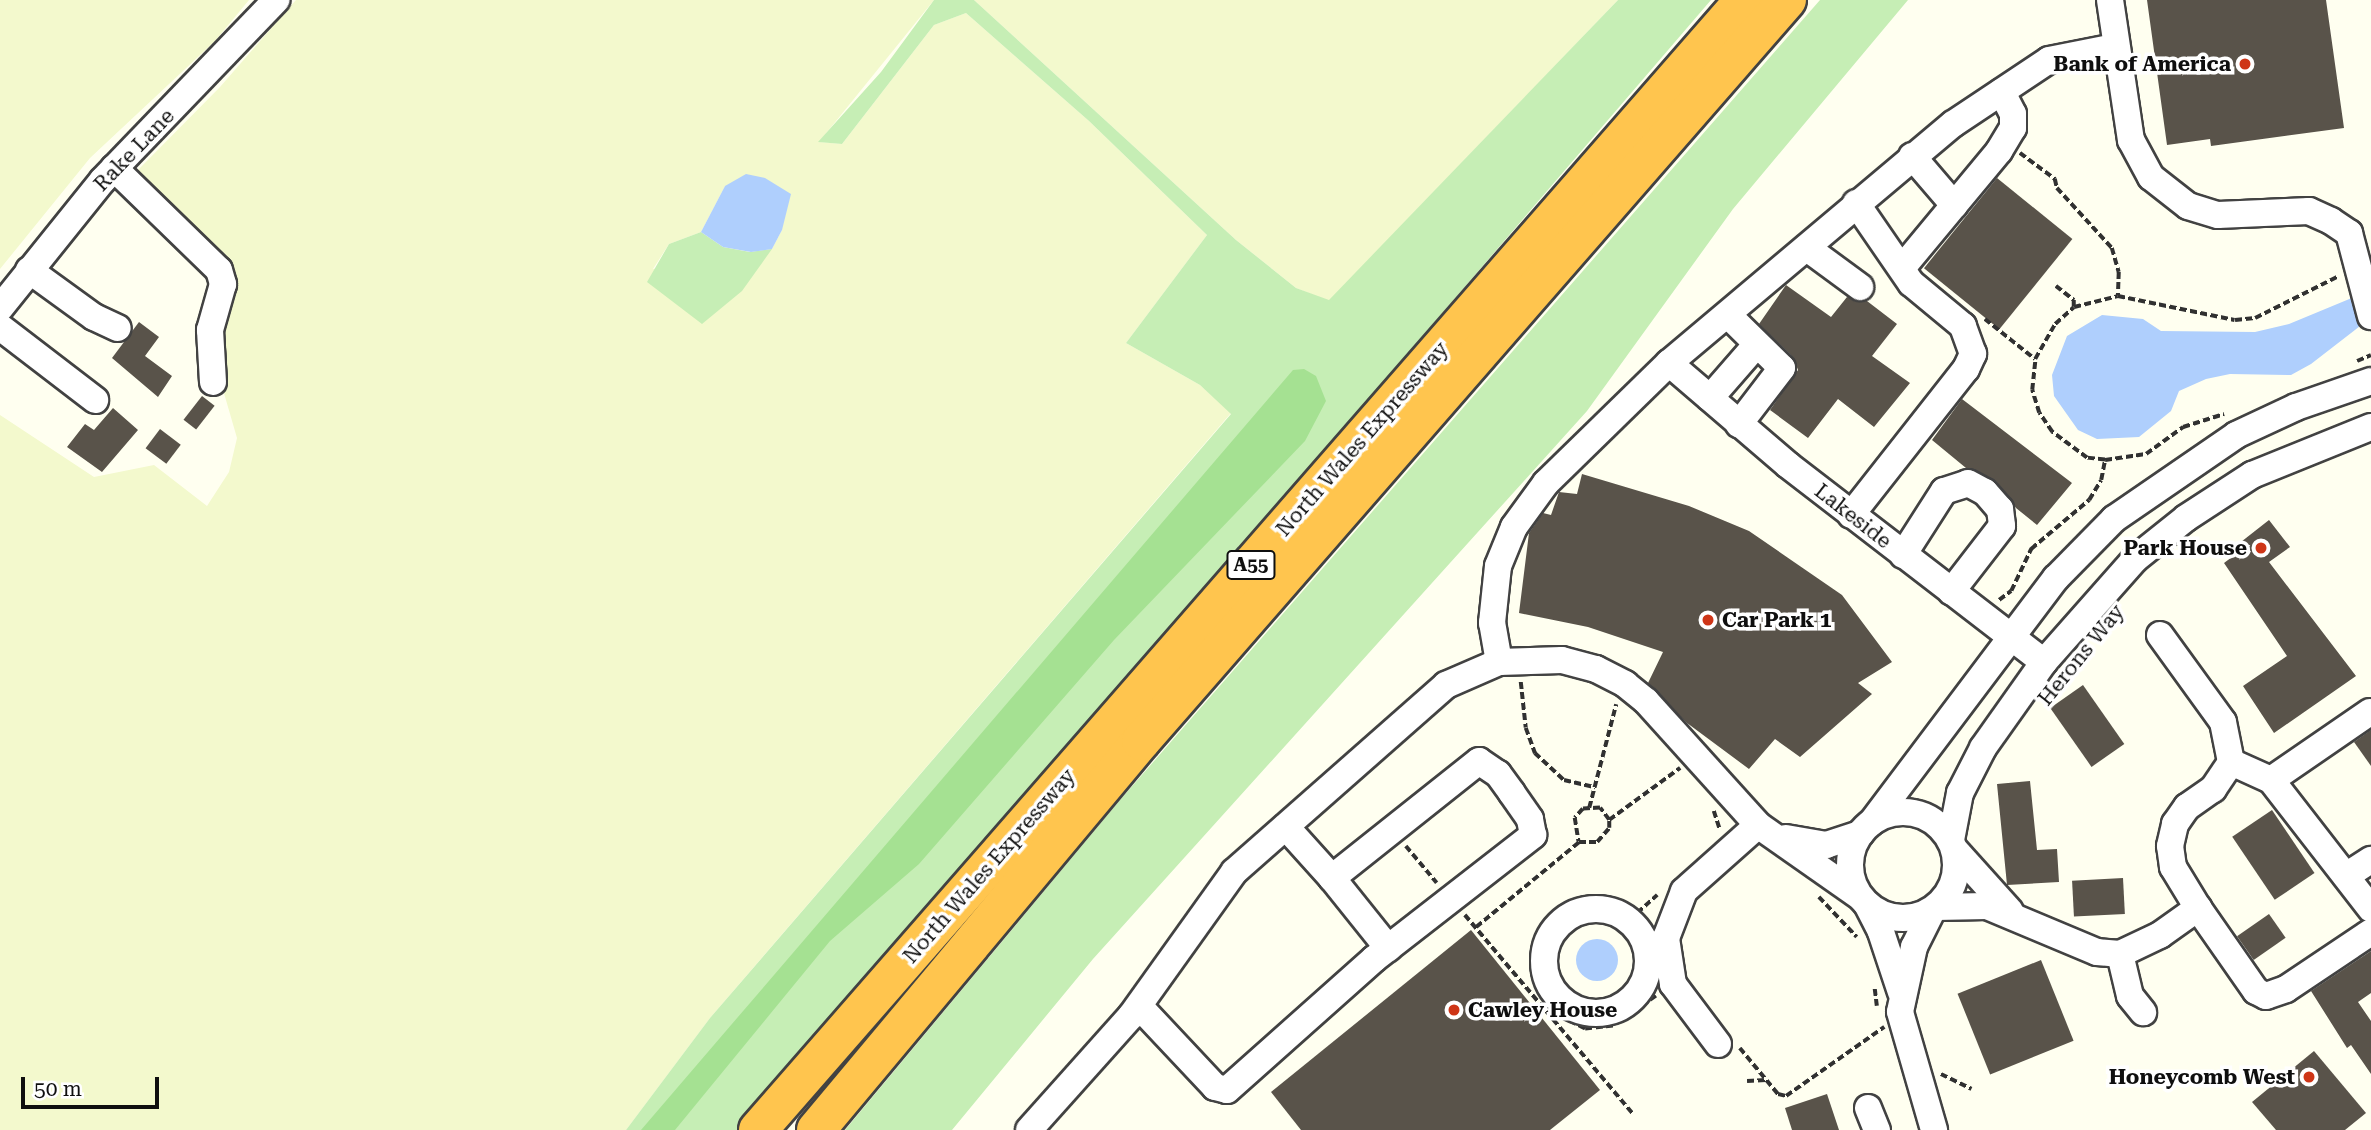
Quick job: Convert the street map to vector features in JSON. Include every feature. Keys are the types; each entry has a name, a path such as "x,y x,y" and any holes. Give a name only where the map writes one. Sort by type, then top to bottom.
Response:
{"highway":[{"name":"North Wales Expressway","path":"758,1130 1744,0"},
{"name":"North Wales Expressway","path":"816,1130 1141,741 1787,0"}],"street":[{"name":"Rake Lane","path":"0,308 114,168 276,0"},
{"path":"2110,0 2131,140 2151,177 2188,206 2218,215 2309,211 2331,220 2349,233 2361,269 2371,316"},
{"path":"1508,661 1492,623 1494,585 1514,527 1546,483 1669,363 1729,316 1912,156 2049,60 2115,47"},
{"path":"1902,268 2005,142 2013,128 2013,114 2002,92"},
{"path":"1912,156 1954,205"},
{"path":"114,168 219,270 223,284 210,330 213,382"},
{"path":"1852,515 1973,354 1963,326 1911,283 1856,203"},
{"path":"1807,248 1860,287"},
{"path":"29,270 94,317 118,328"},
{"path":"1729,316 1782,368 1740,424"},
{"path":"0,327 95,400"},
{"path":"1710,398 1756,345"},
{"name":"Lakeside","path":"1669,363 1852,515 2044,662"},
{"path":"1934,1130 1894,1014 1881,932 1850,869 1852,849 2008,637 2056,578 2114,519 2185,467 2236,435 2296,407 2371,381"},
{"name":"Herons Way","path":"1953,845 1960,793 1983,748 2044,662 2134,559 2186,518 2252,475 2371,427"},
{"path":"1903,555 1944,491 1968,483 1985,492 2000,509 2002,526 1951,592"},
{"path":"2161,635 2223,722 2231,762 2213,789 2187,807 2175,824 2170,846 2173,867 2256,991 2266,996 2287,989 2371,932"},
{"path":"1029,1130 1139,1006 1234,872 1446,685 1508,661 1562,660 1596,669 1625,684 1646,701 1690,767 1881,914 1899,919 1934,909 1987,906 2011,913 2077,947 2120,954 2160,935 2198,908"},
{"path":"2271,780 2370,712"},
{"path":"1139,1006 1215,1087 1227,1090 1388,948 1532,835 1530,819 1497,774 1479,761 1332,878"},
{"path":"2231,762 2271,780 2371,909"},
{"path":"1670,899 1666,962 1653,990 1621,1007 1589,1013 1560,1000 1544,972 1548,940 1569,916 1600,909 1630,921 1648,923 1670,899 1770,831 1826,845 1866,828 1894,812 1911,812 1931,819 2011,913"},
{"path":"1286,827 1332,878 1388,948"},
{"path":"1894,1014 1914,947 1934,909 1955,880 1953,845"},
{"path":"2346,876 2371,860"},
{"path":"1630,921 1647,950 1653,990"},
{"path":"2120,954 2130,996 2143,1012"},
{"path":"1666,962 1673,984 1727,1043"}],"path":[{"path":"2005,142 2055,179 2057,188 2112,248 2119,272 2118,296"},
{"path":"2105,460 2087,458 2071,449 2039,413 2032,390 2035,359 2055,324 2074,307 2118,296 2235,320 2255,318 2361,269"},
{"path":"2056,286 2074,300 2074,307"},
{"path":"1982,317 2035,359"},
{"path":"1508,661 1535,753 1564,780 1595,787"},
{"path":"1589,808 1618,695"},
{"path":"1609,820 1690,767"},
{"path":"1712,805 1721,840"},
{"path":"1475,927 1579,842 1597,842 1609,828 1609,820 1600,808 1589,808 1575,818 1579,842"},
{"path":"1392,830 1633,1114"},
{"path":"1815,894 1862,942"},
{"path":"1653,990 1651,997 1626,1019 1599,1030 1571,1024 1549,1005 1536,983 1533,961 1541,932 1556,914 1580,901 1602,899 1637,913 1670,899"},
{"path":"1727,1043 1778,1094 1786,1096 1894,1014 1873,975"},
{"path":"1544,1009 1549,1005"},
{"path":"1935,1072 1938,1084"},
{"path":"1747,1081 1766,1080"}],"green space":[{"path":"0,0 249,0 215,41 90,158 0,269"},
{"path":"296,0 934,0 819,142 842,144 934,25 966,13 1089,121 1207,235 1126,343 1200,385 1231,413 710,1018 626,1130 0,1130 0,415 94,477 154,465 207,506 229,472 237,438 219,376 227,291 135,173 220,87","holes":["725,186 782,230 772,249 653,269 669,244 701,232"]},
{"path":"934,0 974,0 1236,240 1296,288 1329,300 1618,0 1711,0 741,1130 626,1130 710,1018 1231,414 1200,385 1126,343 1207,235 1089,121 966,13 934,25 842,144 818,142 881,72"},
{"path":"974,0 1618,0 1329,301 1296,288 1236,240"},
{"path":"1820,0 1908,0 1733,209 1587,411 1093,959 952,1130 845,1130 1120,800"},
{"path":"701,232 723,247 750,252 772,249 742,291 702,324 647,282 669,244"},
{"path":"1304,369 1316,376 1326,401 1305,441 1114,640 919,864 830,941 675,1130 641,1130 1293,370"}],"water":[{"path":"746,174 765,178 791,194 782,230 772,249 751,252 723,247 701,232 725,186"},
{"path":"2359,295 2364,323 2311,364 2291,375 2230,374 2206,379 2179,391 2171,411 2139,437 2097,439 2078,430 2054,396 2052,375 2067,336 2102,315 2143,319 2161,331 2255,332 2289,324"},
{"path":"1597,939 1612,945 1618,960 1612,975 1597,981 1582,975 1576,960 1582,945"}],"building":[{"name":"Bank of America","path":"2147,0 2326,0 2344,128 2211,146 2210,139 2167,145"},
{"path":"1997,178 2072,239 1999,329 1924,268"},
{"path":"1786,285 1831,317 1847,297 1867,301 1897,324 1872,356 1910,383 1874,427 1838,399 1808,438 1770,410 1798,370 1793,357 1759,324"},
{"path":"139,322 159,337 145,356 172,376 158,397 112,358"},
{"path":"202,396 215,406 196,429 184,420"},
{"path":"1962,399 2072,483 2037,525 2016,508 1996,481 1966,468 1932,440"},
{"path":"113,408 138,430 102,472 67,447 85,424 94,430"},
{"path":"160,429 181,445 166,464 146,448"},
{"name":"Car Park 1","path":"1582,474 1689,506 1749,531 1842,595 1892,662 1858,683 1872,694 1800,757 1775,739 1749,769 1687,723 1648,683 1663,652 1588,627 1519,613 1529,533 1543,513 1551,515 1559,492 1577,494"},
{"path":"2269,520 2290,547 2269,562 2356,676 2274,733 2243,686 2287,656 2224,563 2236,554 2232,549"},
{"path":"2083,685 2124,744 2092,767 2050,708"},
{"path":"2371,730 2371,766 2354,742"},
{"path":"2030,781 2037,850 2057,849 2059,882 2007,885 1997,784"},
{"path":"2272,810 2314,873 2275,900 2232,837"},
{"path":"2123,878 2125,914 2074,917 2072,881"},
{"path":"2269,914 2286,938 2254,960 2237,936"},
{"name":"Cawley House","path":"1471,930 1600,1090 1550,1130 1301,1130 1271,1092"},
{"path":"2371,951 2371,993 2358,1002 2371,1021 2371,1074 2351,1045 2347,1048 2311,991"},
{"path":"2041,960 2074,1041 1990,1074 1958,994"},
{"name":"Honeycomb West","path":"2314,1051 2366,1113 2345,1130 2276,1130 2252,1102"},
{"path":"1827,1094 1839,1130 1792,1130 1785,1108"}],"place":[{"name":"Bank of America","path":"2245,64"},
{"name":"Park House","path":"2261,548"},
{"name":"Car Park 1","path":"1708,620"},
{"name":"Cawley House","path":"1454,1010"},
{"name":"Honeycomb West","path":"2309,1077"}]}
